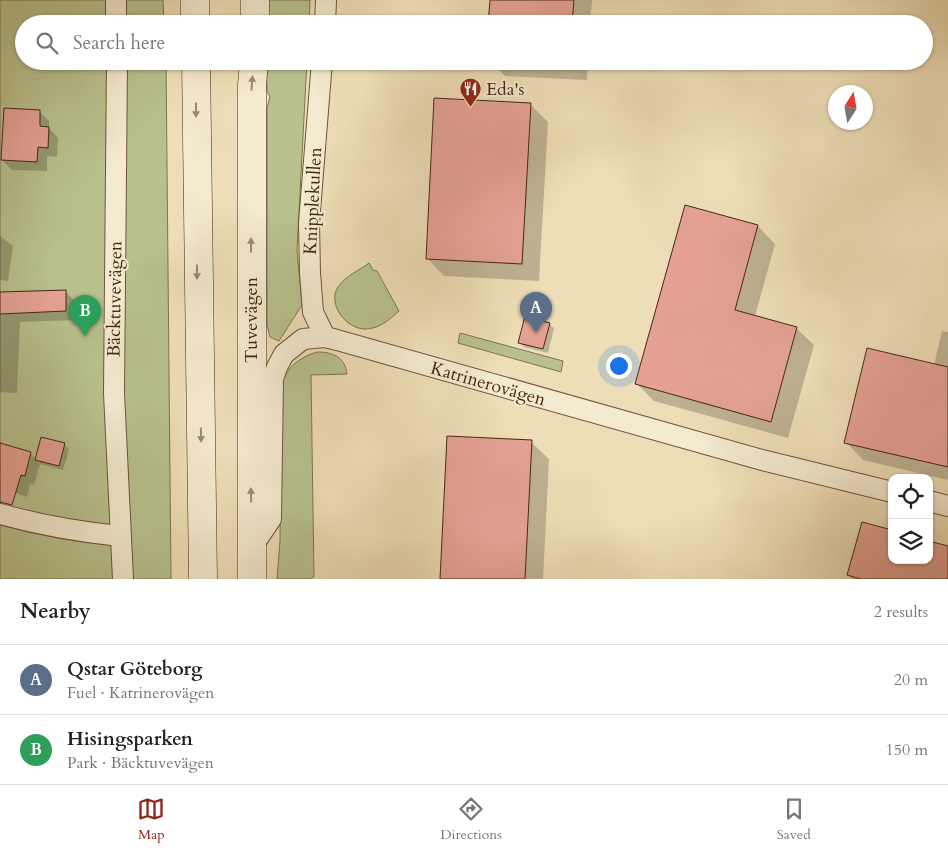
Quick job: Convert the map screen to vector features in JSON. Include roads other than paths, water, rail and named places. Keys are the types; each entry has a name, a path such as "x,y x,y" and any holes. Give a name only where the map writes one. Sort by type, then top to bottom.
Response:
{"main road":[{"path":"195,0 196,15"},
{"path":"255,0 255,15"},
{"path":"196,70 203,579"},
{"name":"Tuvevägen","path":"252,579 253,70"}],"street":[{"path":"116,0 116,15"},
{"path":"325,15 326,0"},
{"name":"Bäcktuvevägen","path":"117,70 114,392 120,536 124,579"},
{"name":"Knipplekullen","path":"321,70 309,223 314,312 326,337"},
{"name":"Katrinerovägen","path":"252,547 271,519 273,379 284,354 303,338 326,337 743,455 888,491"},
{"path":"933,502 948,506"},
{"path":"0,514 56,528 120,536"}],"place":[{"name":"Eda's","path":"470,108"},
{"name":"Qstar Göteborg","path":"536,333"},
{"name":"Hisingsparken","path":"85,336"}]}
